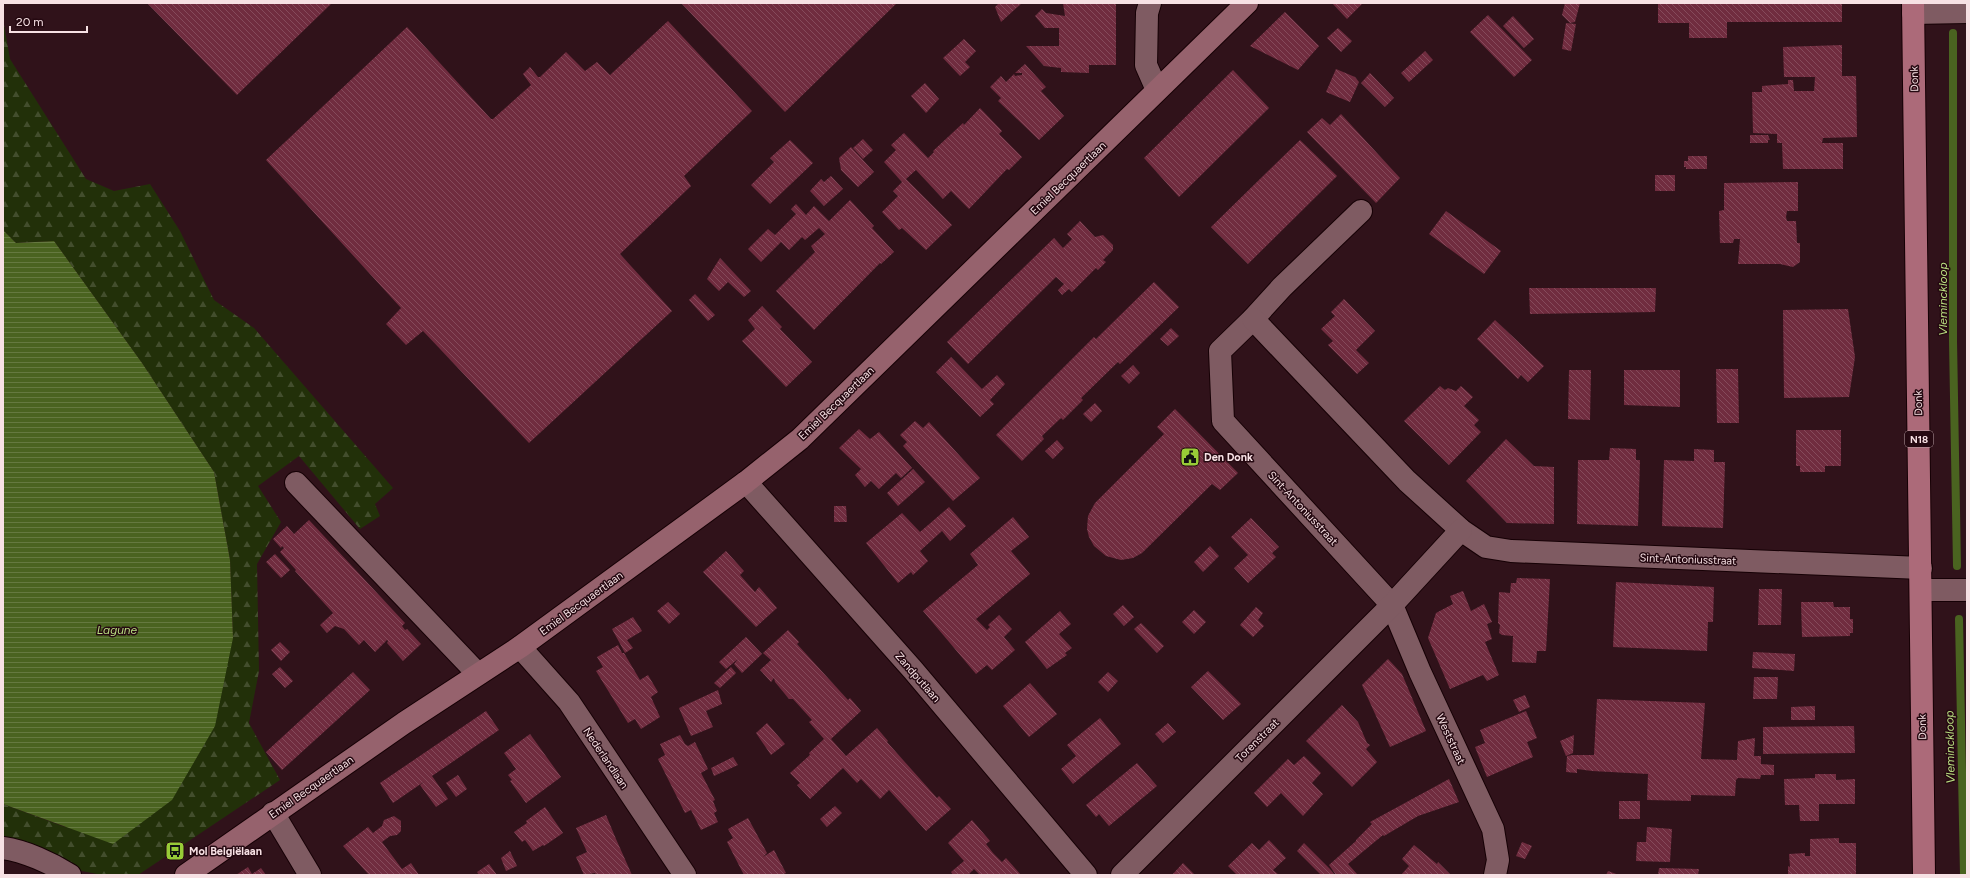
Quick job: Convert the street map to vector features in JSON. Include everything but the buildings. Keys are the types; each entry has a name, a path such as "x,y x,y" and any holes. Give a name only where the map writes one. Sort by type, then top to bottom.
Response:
{"main road":[{"name":"Donk","path":"1913,8 1924,875"}],"street":[{"path":"1150,3 1147,13 1146,65 1157,90"},
{"name":"Emiel Becquaertlaan","path":"186,875 273,813 520,647 746,482 800,439 1247,3"},
{"path":"1913,8 1967,12"},
{"name":"Sint-Antoniusstraat","path":"1361,211 1282,287 1220,352 1223,421 1392,605"},
{"name":"Sint-Antoniusstraat","path":"1253,319 1407,482 1461,530 1486,547 1511,551 1921,568"},
{"name":"Zandputlaan","path":"746,482 913,670 1081,873"},
{"path":"296,483 478,674"},
{"path":"1392,605 1461,530"},
{"path":"1921,590 1967,590"},
{"name":"Torenstraat","path":"1122,875 1392,605"},
{"name":"Weststraat","path":"1392,605 1420,672 1493,829 1498,860 1495,875"},
{"name":"Nederlandlaan","path":"520,647 569,702 685,875"},
{"path":"273,813 310,875"},
{"path":"3,848 14,850 59,868 70,875"}],"green space":[{"path":"3,19 10,59 86,179 114,191 150,184 180,231 214,300 254,328 393,488 375,504 380,516 360,529 299,456 258,486 281,522 257,564 259,671 249,723 280,780 138,875 102,875 77,870 3,842 3,804 65,827 233,638 230,560 214,472 142,363 54,241 16,243 3,230"}],"water":[{"name":"Lagune","path":"3,230 16,243 54,241 142,363 214,472 230,560 233,638 215,726 172,800 113,844 3,804"}],"waterway":[{"name":"Vleminckloop","path":"1953,33 1953,341 1957,566"},
{"name":"Vleminckloop","path":"1959,619 1964,875"}],"place":[{"name":"Den Donk","path":"1190,457"},
{"name":"Mol Belgiëlaan","path":"175,851"}]}
